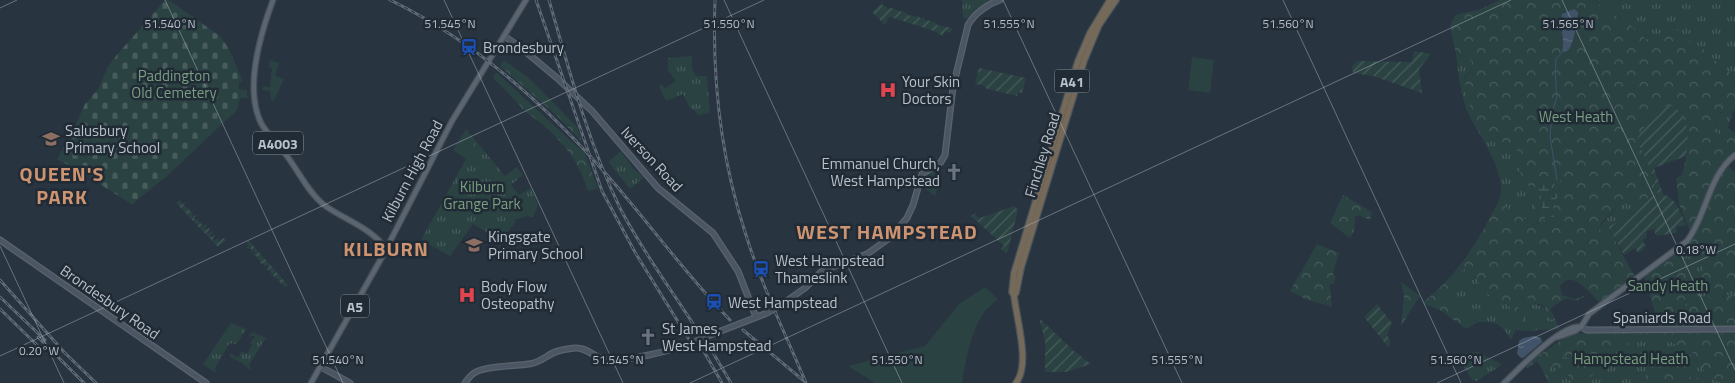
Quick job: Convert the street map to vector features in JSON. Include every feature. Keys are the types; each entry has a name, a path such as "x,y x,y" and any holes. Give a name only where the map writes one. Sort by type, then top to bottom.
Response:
{"highway":[{"name":"Finchley Road","path":"1017,382 1022,366 1023,350 1012,292 1014,273 1078,62 1090,33 1110,0"},
{"name":"Finchley Road","path":"1014,295 1020,268 1083,63 1100,25 1116,0"}],"main road":[{"name":"A4003","path":"273,0 262,35 253,92 254,102 261,122 283,149 319,201 372,235 386,249"},
{"name":"Kilburn High Road","path":"311,383 386,249 452,121 526,0"},
{"path":"466,383 478,371 516,364 530,364 542,360 553,353 565,350 581,348 609,360 657,354 690,344 781,306 805,288 822,271 867,254 891,237 906,220 913,205 922,174 941,162 945,155 954,82 968,25 983,9 1000,0"},
{"name":"Iverson Road","path":"504,36 522,48 592,111 658,188 712,233 738,271 756,317"},
{"path":"1504,383 1535,354 1565,330 1575,326 1581,327 1589,314 1688,238 1698,222 1716,176 1725,163 1735,155"},
{"name":"Brondesbury Road","path":"0,240 206,383"},
{"name":"Spaniards Road","path":"1581,327 1585,330 1735,329"},
{"path":"321,367 350,383"}],"green space":[{"name":"Paddington Old Cemetery","path":"165,0 169,0 221,37 229,49 243,82 239,82 239,89 247,90 249,98 240,98 237,110 166,177 133,205 93,178 57,159 71,135 85,104 98,89 108,67"},
{"path":"962,0 990,0 967,19 963,17"},
{"name":"West Heath","path":"1500,0 1594,0 1599,6 1627,22 1646,39 1665,37 1668,30 1678,29 1689,40 1704,49 1724,69 1735,75 1735,111 1720,112 1714,128 1718,135 1730,138 1735,137 1735,155 1726,163 1735,173 1735,292 1729,289 1716,289 1705,283 1695,289 1690,288 1684,304 1686,306 1695,303 1713,305 1714,303 1706,294 1706,288 1707,293 1714,301 1718,296 1723,298 1726,295 1731,295 1732,303 1735,304 1735,327 1659,326 1644,276 1687,241 1692,230 1690,231 1679,204 1676,178 1682,175 1688,150 1646,156 1658,195 1636,201 1623,200 1597,228 1598,231 1604,234 1612,235 1635,277 1601,303 1576,281 1565,281 1560,286 1562,295 1575,299 1588,295 1576,301 1566,298 1550,309 1560,329 1547,315 1545,307 1530,302 1529,298 1516,301 1522,318 1519,330 1516,329 1514,309 1499,300 1491,298 1481,290 1477,277 1471,275 1465,269 1451,276 1452,307 1457,312 1478,322 1466,329 1440,310 1422,303 1435,293 1457,269 1476,242 1500,198 1509,211 1518,214 1537,226 1538,215 1528,181 1524,181 1519,168 1513,162 1513,159 1521,152 1509,147 1499,139 1480,133 1472,114 1464,80 1472,68 1472,62 1467,57 1456,54 1450,26 1455,15 1478,10","holes":["1564,12 1579,14 1579,18 1572,43 1570,47 1562,52 1561,20","1689,248 1711,258 1703,269 1704,274 1690,280 1681,262 1680,254"]},
{"path":"1594,0 1735,0 1735,92 1661,37 1650,39 1644,37 1627,22 1599,6"},
{"path":"883,2 882,5 887,7 887,9 891,8 917,17 918,14 922,19 924,16 925,21 952,28 951,33 945,31 943,36 934,31 890,17 886,25 872,12"},
{"path":"1414,51 1431,54 1419,69 1422,93 1373,76 1353,73 1352,66 1358,61 1412,62"},
{"path":"1456,54 1467,57 1472,62 1472,68 1464,78 1480,133 1499,139 1509,147 1522,152 1516,156 1516,164 1529,177 1540,215 1535,208 1538,216 1537,226 1518,214 1509,211 1500,198 1501,186 1495,163 1466,108"},
{"path":"692,56 692,69 696,76 707,76 710,113 698,115 693,109 691,110 683,94 666,101 659,86 662,84 665,88 676,81 668,70 668,58"},
{"path":"1192,57 1214,60 1210,93 1188,90"},
{"path":"270,60 279,63 275,76 284,79 274,101 271,100 270,91 262,90 263,86 270,87 272,68 269,67"},
{"path":"504,60 530,79 577,127 582,142 557,116 500,66"},
{"path":"979,68 1026,78 1022,93 1018,92 1017,96 987,89 982,85 975,84"},
{"path":"496,72 585,154 598,188 589,191 587,189 579,169 563,144 524,110 493,78"},
{"path":"1669,105 1681,113 1684,120 1688,134 1686,156 1654,168 1663,194 1675,203 1686,225 1676,227 1677,233 1656,236 1654,229 1647,231 1646,239 1643,239 1644,244 1647,244 1644,249 1638,253 1635,248 1624,255 1608,227 1634,213 1647,198 1658,195 1651,171 1637,140 1642,130 1659,110"},
{"path":"1723,111 1733,111 1728,128 1735,133 1735,137 1730,138 1718,135 1714,130 1718,116"},
{"name":"Kilburn Grange Park","path":"466,129 505,176 517,167 523,175 511,185 519,195 531,188 538,205 533,217 527,216 514,220 515,223 500,240 473,224 450,256 421,240 466,159 453,150"},
{"path":"463,134 476,141 467,157 454,150"},
{"path":"621,151 633,168 644,177 630,189 608,162"},
{"path":"943,163 935,196 922,186 922,178"},
{"path":"1550,178 1551,190 1554,189 1555,182 1559,184 1561,179 1565,183 1561,186 1557,198 1552,201 1553,226 1543,221 1546,216 1542,209 1543,198 1536,192 1534,187"},
{"path":"1343,195 1372,212 1370,220 1358,215 1355,217 1354,231 1350,238 1330,223"},
{"path":"182,198 180,201 183,204 186,202 183,205 188,209 190,207 189,210 191,212 193,210 193,216 197,215 194,218 203,226 206,224 206,230 210,229 208,233 212,231 213,233 210,235 212,237 215,235 213,239 215,241 218,238 217,243 223,238 226,240 218,247 176,203"},
{"path":"1647,198 1634,213 1608,227 1612,235 1598,231 1597,227 1603,223 1623,200"},
{"path":"1014,206 1018,210 1007,254 1001,249 1004,246 971,216 976,213 977,217 980,218"},
{"path":"248,240 288,285 285,287 279,281 277,282 279,279 271,275 269,270 266,270 269,268 267,265 264,267 259,259 257,260 258,257 253,255 255,253 253,251 250,252 252,250 250,248 246,248 249,246 246,243"},
{"path":"1317,244 1339,253 1333,273 1335,278 1334,284 1330,284 1332,307 1305,299 1290,291"},
{"path":"1688,248 1711,258 1704,274 1690,280 1681,262 1680,254"},
{"path":"1465,269 1471,275 1477,277 1491,298 1499,300 1514,309 1516,329 1512,338 1510,339 1499,325 1478,322 1452,307 1451,276"},
{"path":"1401,282 1420,296 1401,326 1404,296"},
{"path":"1705,283 1713,287 1730,289 1735,292 1735,304 1732,304 1726,295 1723,298 1716,298 1714,301 1709,295 1714,303 1713,305 1695,303 1684,305 1690,287 1701,286"},
{"path":"985,287 998,299 985,312 975,330 969,347 962,383 875,383 848,366 925,346 959,304"},
{"path":"1522,298 1529,298 1535,304 1543,307 1559,329 1519,330 1522,318 1516,301"},
{"path":"1377,304 1392,323 1387,335 1391,342 1388,347 1364,317"},
{"path":"1039,318 1074,351 1091,364 1066,372 1045,372 1045,341"},
{"path":"231,323 246,329 236,345 233,343 229,344 215,368 216,373 203,364"},
{"path":"252,332 267,340 265,339 249,365 250,370 229,356 231,353 238,358 242,351 247,354 252,345 250,343 255,337 249,336"},
{"name":"Hampstead Heath","path":"1624,332 1735,333 1735,383 1549,383 1537,361 1527,367 1535,358 1569,335"},
{"path":"1626,332 1735,333 1735,383 1712,380 1705,373 1694,353 1682,349 1665,338 1643,337 1638,339 1627,335"},
{"path":"1621,333 1618,338 1621,344 1631,343 1633,346 1640,347 1643,351 1650,351 1656,356 1666,355 1690,366 1693,369 1689,373 1689,377 1699,378 1703,383 1643,383 1647,372 1645,362 1649,355 1633,354 1628,349 1625,350 1625,353 1616,356 1607,353 1606,359 1606,356 1593,362 1592,365 1598,369 1591,377 1582,375 1570,381 1568,376 1571,370 1570,366 1574,361 1564,356 1561,360 1565,361 1564,368 1552,366 1549,369 1550,372 1560,379 1554,383 1549,383 1537,361 1527,367 1535,358 1569,335"},
{"path":"1478,352 1501,364 1477,381 1472,380 1457,356"}],"water":[{"path":"1574,9 1578,12 1578,15 1574,37 1571,47 1562,52 1562,14"},
{"path":"1535,336 1541,338 1542,342 1521,358 1517,354 1519,341 1523,338"}],"waterway":[{"path":"1557,180 1550,136 1552,112 1557,97 1556,59 1562,52"}],"railway":[{"path":"390,0 458,40 490,63 550,115 604,172 691,277 730,320"},
{"path":"536,0 602,191 636,254 690,341"},
{"path":"549,0 589,132 620,208 638,240 701,336"},
{"path":"715,0 714,29 717,88 724,147 730,176 745,232 758,270 806,383"},
{"path":"0,280 64,352 96,383"},
{"path":"0,297 45,340"},
{"path":"0,309 39,347"},
{"path":"743,330 804,381"},
{"path":"38,337 84,383"},
{"path":"709,346 731,383"},
{"path":"703,350 722,383"}],"place":[{"name":"Brondesbury","path":"469,47"},
{"name":"Your Skin Doctors","path":"888,90"},
{"name":"Salusbury Primary School","path":"51,139"},
{"name":"Emmanuel Church, West Hampstead","path":"954,172"},
{"name":"Kingsgate Primary School","path":"474,245"},
{"name":"West Hampstead Thameslink","path":"761,269"},
{"name":"Body Flow Osteopathy","path":"467,295"},
{"name":"West Hampstead","path":"714,302"},
{"name":"St James, West Hampstead","path":"648,337"}],"district":[{"name":"QUEEN'S PARK","path":"62,184"},
{"name":"WEST HAMPSTEAD","path":"887,231"},
{"name":"KILBURN","path":"386,248"}],"park label":[{"name":"Sandy Heath","path":"1668,285"}]}
